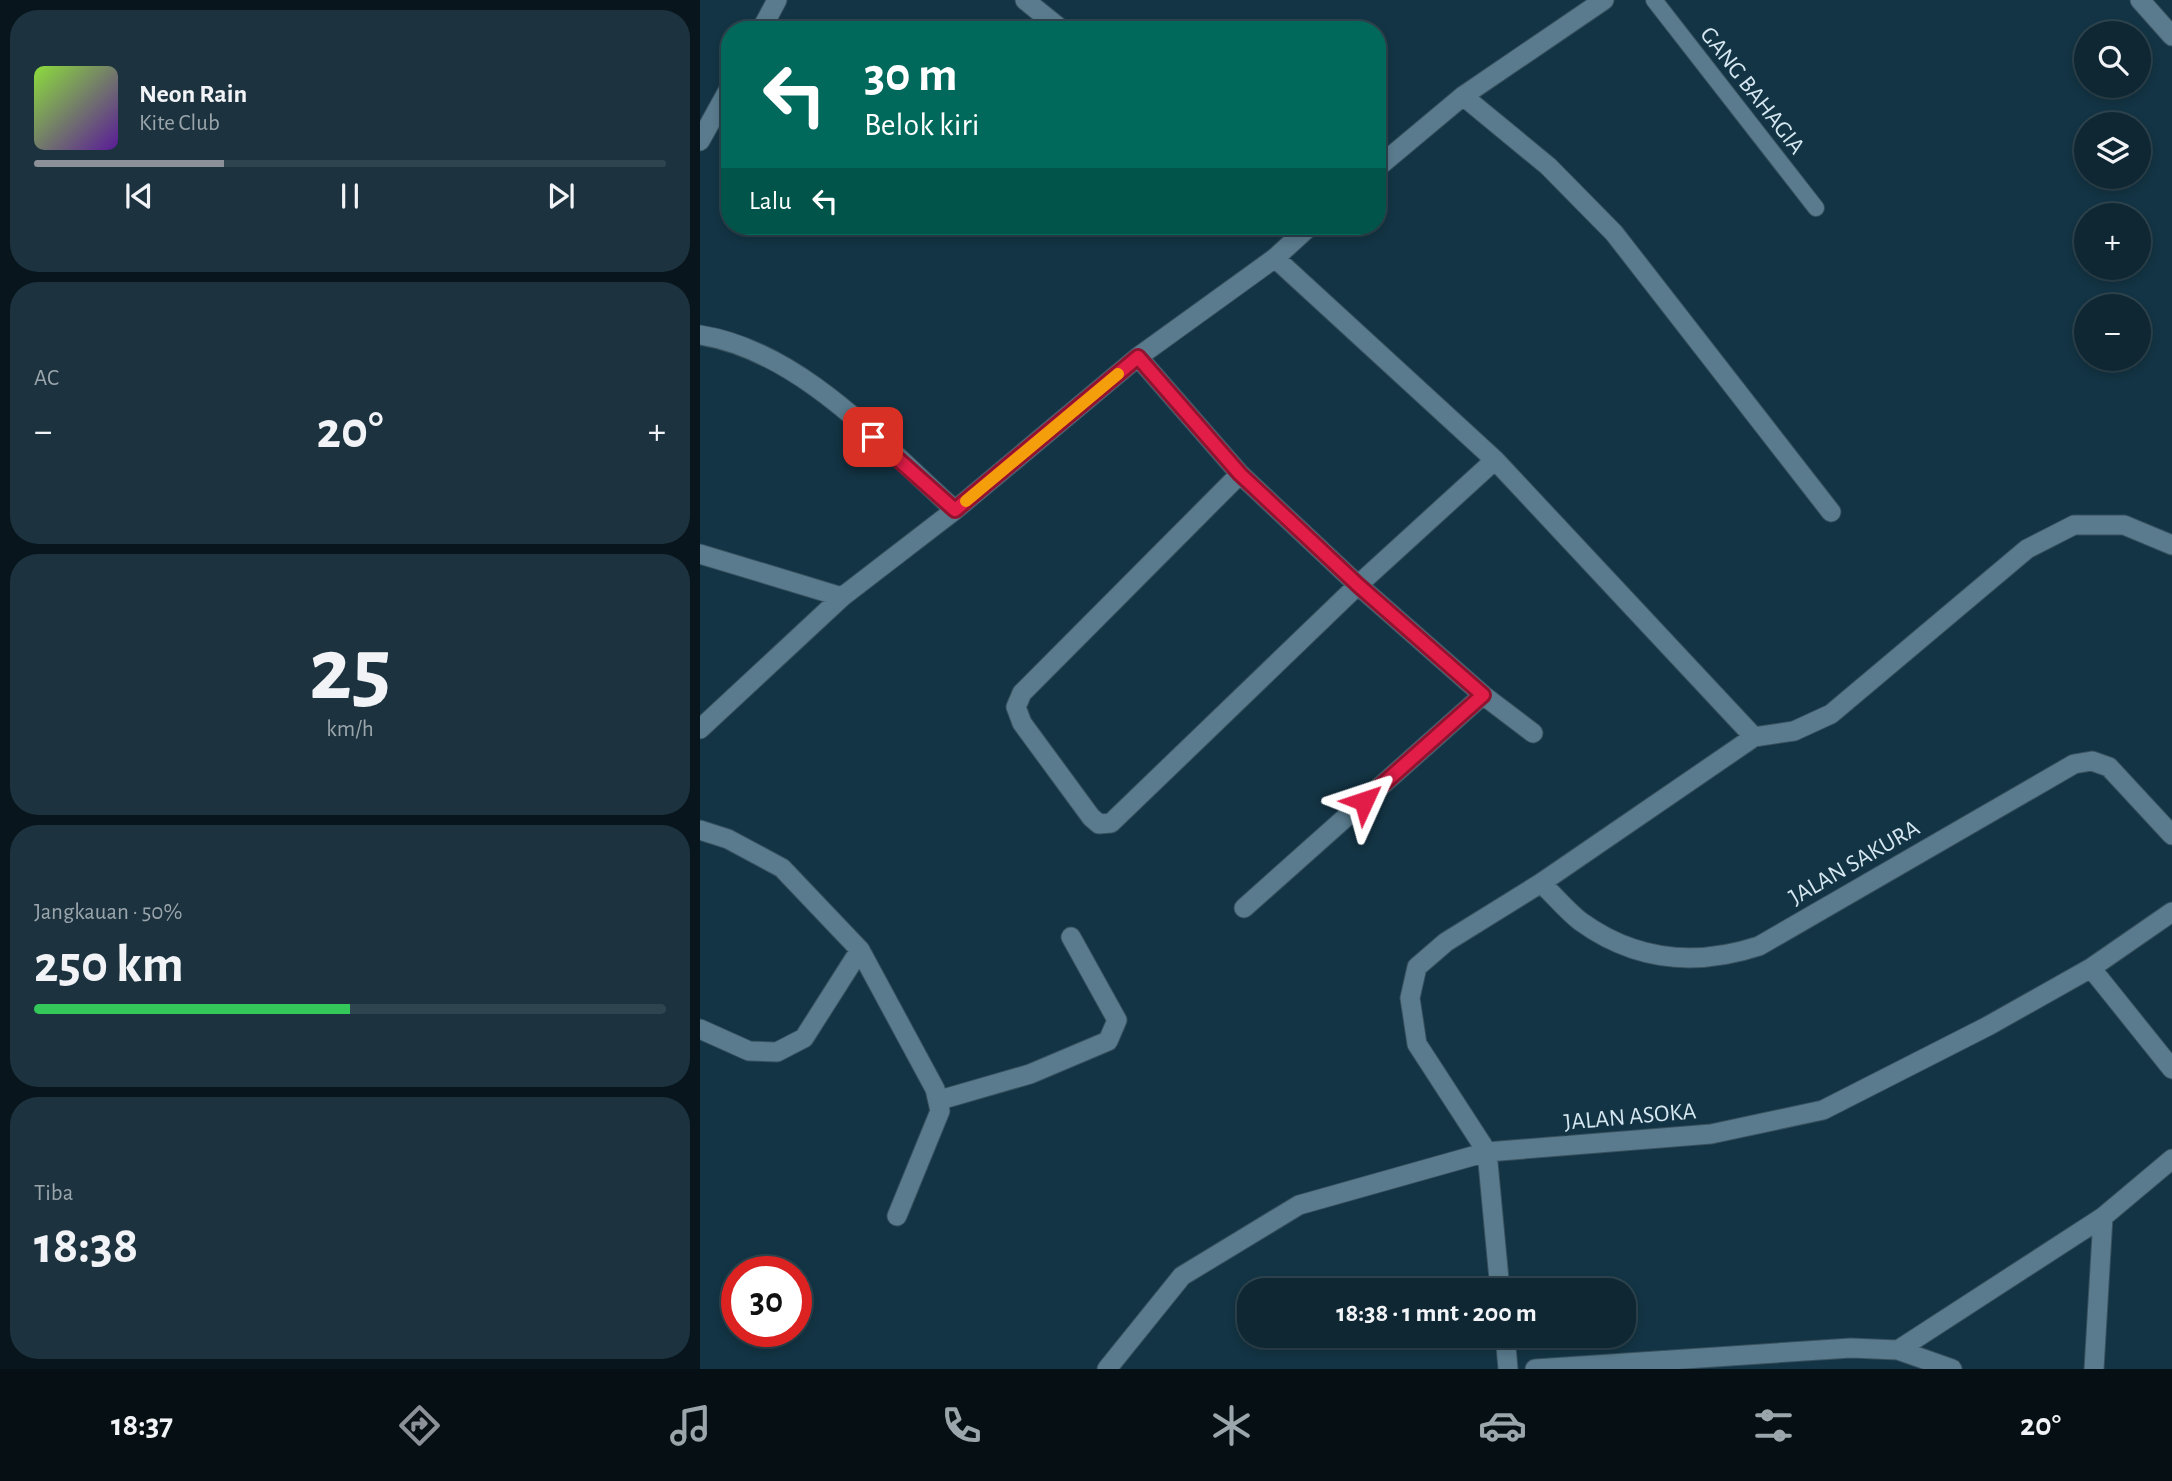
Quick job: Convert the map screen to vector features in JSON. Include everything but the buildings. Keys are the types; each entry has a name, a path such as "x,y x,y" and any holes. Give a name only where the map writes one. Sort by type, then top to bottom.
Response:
{"street":[{"path":"766,21 777,0"},
{"path":"1386,160 1463,96 1582,7 1604,0"},
{"path":"2140,0 2172,36"},
{"path":"1027,1 1051,21"},
{"path":"1463,96 1548,166 1614,233 1831,512"},
{"path":"700,141 721,103"},
{"path":"700,729 842,597 955,510 1138,357 1275,258 1299,235"},
{"path":"1275,258 1495,460 1754,737"},
{"path":"700,335 729,340 811,382 955,510"},
{"path":"1138,357 1240,474 1358,585 1483,695 1533,733"},
{"path":"1240,474 1022,693 1016,707 1022,723 1091,817 1099,824 1111,824 1358,585 1495,460"},
{"path":"1499,1278 1487,1152 1417,1044 1410,998 1417,967 1446,942 1541,883 1754,737 1794,731 1831,714 2027,549 2074,526 2124,525 2172,545"},
{"path":"700,554 842,597"},
{"path":"1244,908 1483,695"},
{"name":"JALAN SAKURA","path":"1541,883 1580,920 1616,940 1661,958 1702,959 1735,954 1759,946 2074,764 2092,761 2109,767 2172,835"},
{"path":"700,830 728,839 782,868 860,950 940,1100 940,1111 897,1216"},
{"name":"JALAN ASOKA","path":"1107,1369 1182,1276 1299,1205 1487,1152 1711,1135 1823,1110 1988,1026 2091,968 2172,912"},
{"path":"940,1100 1030,1074 1108,1041 1116,1020 1071,937"},
{"path":"700,1029 749,1051 777,1052 804,1038 860,950"},
{"path":"2091,968 2172,1069"},
{"path":"1898,1350 2103,1217 2172,1159"},
{"path":"2094,1369 2103,1217"},
{"path":"1506,1348 1508,1369"},
{"path":"1535,1369 1675,1365 1851,1348 1898,1350 1952,1369"}],"lane":[{"name":"GANG BAHAGIA","path":"1654,0 1816,208"}],"slow traffic":[{"path":"966,501 1118,374"}],"route":[{"path":"873,437 955,510 1138,357 1240,474 1358,585 1483,695 1364,801"}]}
